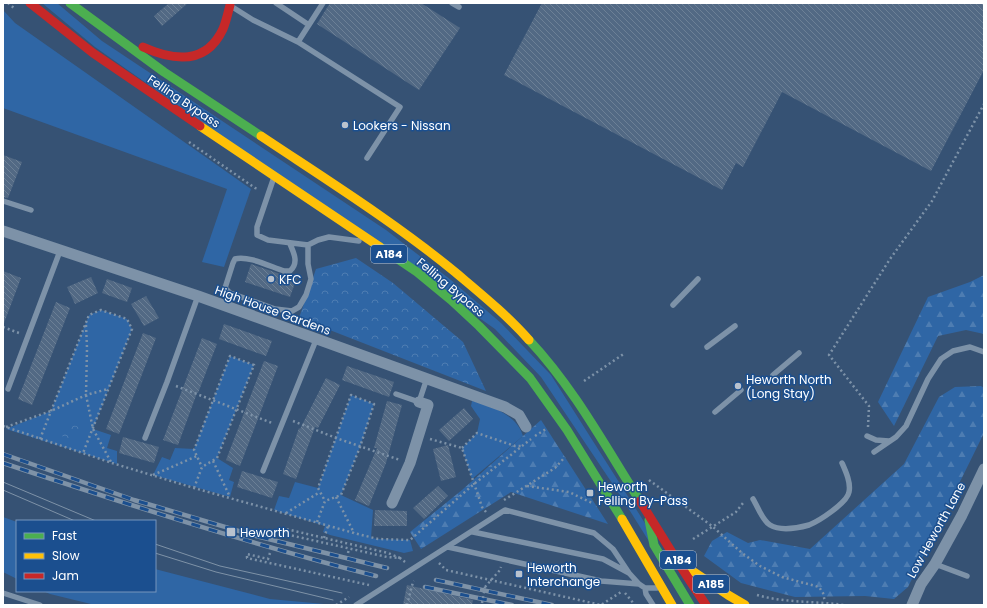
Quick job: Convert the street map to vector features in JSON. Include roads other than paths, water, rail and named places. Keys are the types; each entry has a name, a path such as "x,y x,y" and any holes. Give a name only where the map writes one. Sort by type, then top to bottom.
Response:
{"main road":[{"name":"Felling Bypass","path":"30,3 93,53 163,102 417,272 451,300 498,344 530,378 567,430 626,525 672,605"},
{"name":"Felling Bypass","path":"70,3 93,22 170,76 430,251 483,294 512,321 547,359 564,381 706,605"},
{"path":"93,22 153,52 166,57 185,58 195,56 212,44 222,29 231,4"},
{"path":"649,516 654,545 690,605"},
{"name":"A185","path":"679,562 716,588 745,605"}],"street":[{"name":"High House Gardens","path":"3,230 60,251 198,296 316,340 427,378 505,407 519,415 526,427"},
{"path":"392,503 410,463 428,405 420,402"},
{"name":"Low Heworth Lane","path":"912,605 921,584 935,564 984,469"}],"lane":[{"path":"276,3 309,25"},
{"path":"298,42 323,3"},
{"path":"452,3 459,7"},
{"path":"231,4 253,20 298,42 400,107 367,158"},
{"path":"275,176 268,192 257,227 257,235 268,240 290,244 308,245 329,237 375,244"},
{"path":"3,201 31,210"},
{"path":"290,244 296,263 294,268 290,271 284,271 250,260 240,258 235,259 225,288 230,293 275,309 292,311 300,307 311,279 308,264 308,245"},
{"path":"8,389 60,251"},
{"path":"673,305 698,279"},
{"path":"145,438 198,296"},
{"path":"707,347 735,326"},
{"path":"263,471 316,340"},
{"path":"874,452 889,441 896,438 906,426 928,380 941,360 953,351 970,347 984,352"},
{"path":"773,375 799,354"},
{"path":"396,394 420,402 427,378"},
{"path":"715,412 742,390"},
{"path":"867,436 876,440 889,441"},
{"path":"753,499 766,522 771,526 795,528 809,524 834,510 847,498 849,493 849,483 842,463"},
{"path":"359,604 505,510 594,533 613,549 629,573 639,584 645,588 664,589"},
{"path":"473,532 603,559 629,573"},
{"path":"448,547 601,581 639,584"},
{"path":"935,564 967,576"},
{"path":"645,588 646,594 653,605"},
{"path":"3,593 40,605"}],"tram line":[{"path":"3,482 94,520"},
{"path":"3,490 73,520"},
{"path":"156,544 220,566 342,593"},
{"path":"156,553 216,572 333,600"}],"railway":[{"path":"3,454 134,500 256,536 387,568"},
{"path":"3,463 188,523 282,551 376,576"},
{"path":"436,580 552,605"},
{"path":"425,587 512,605"}],"place":[{"name":"Lookers - Nissan","path":"345,125"},
{"name":"KFC","path":"271,279"},
{"name":"Heworth North (Long Stay)","path":"738,386"},
{"name":"Heworth Felling By-Pass","path":"590,493"},
{"name":"Heworth","path":"231,532"},
{"name":"Heworth Interchange","path":"519,574"}]}
